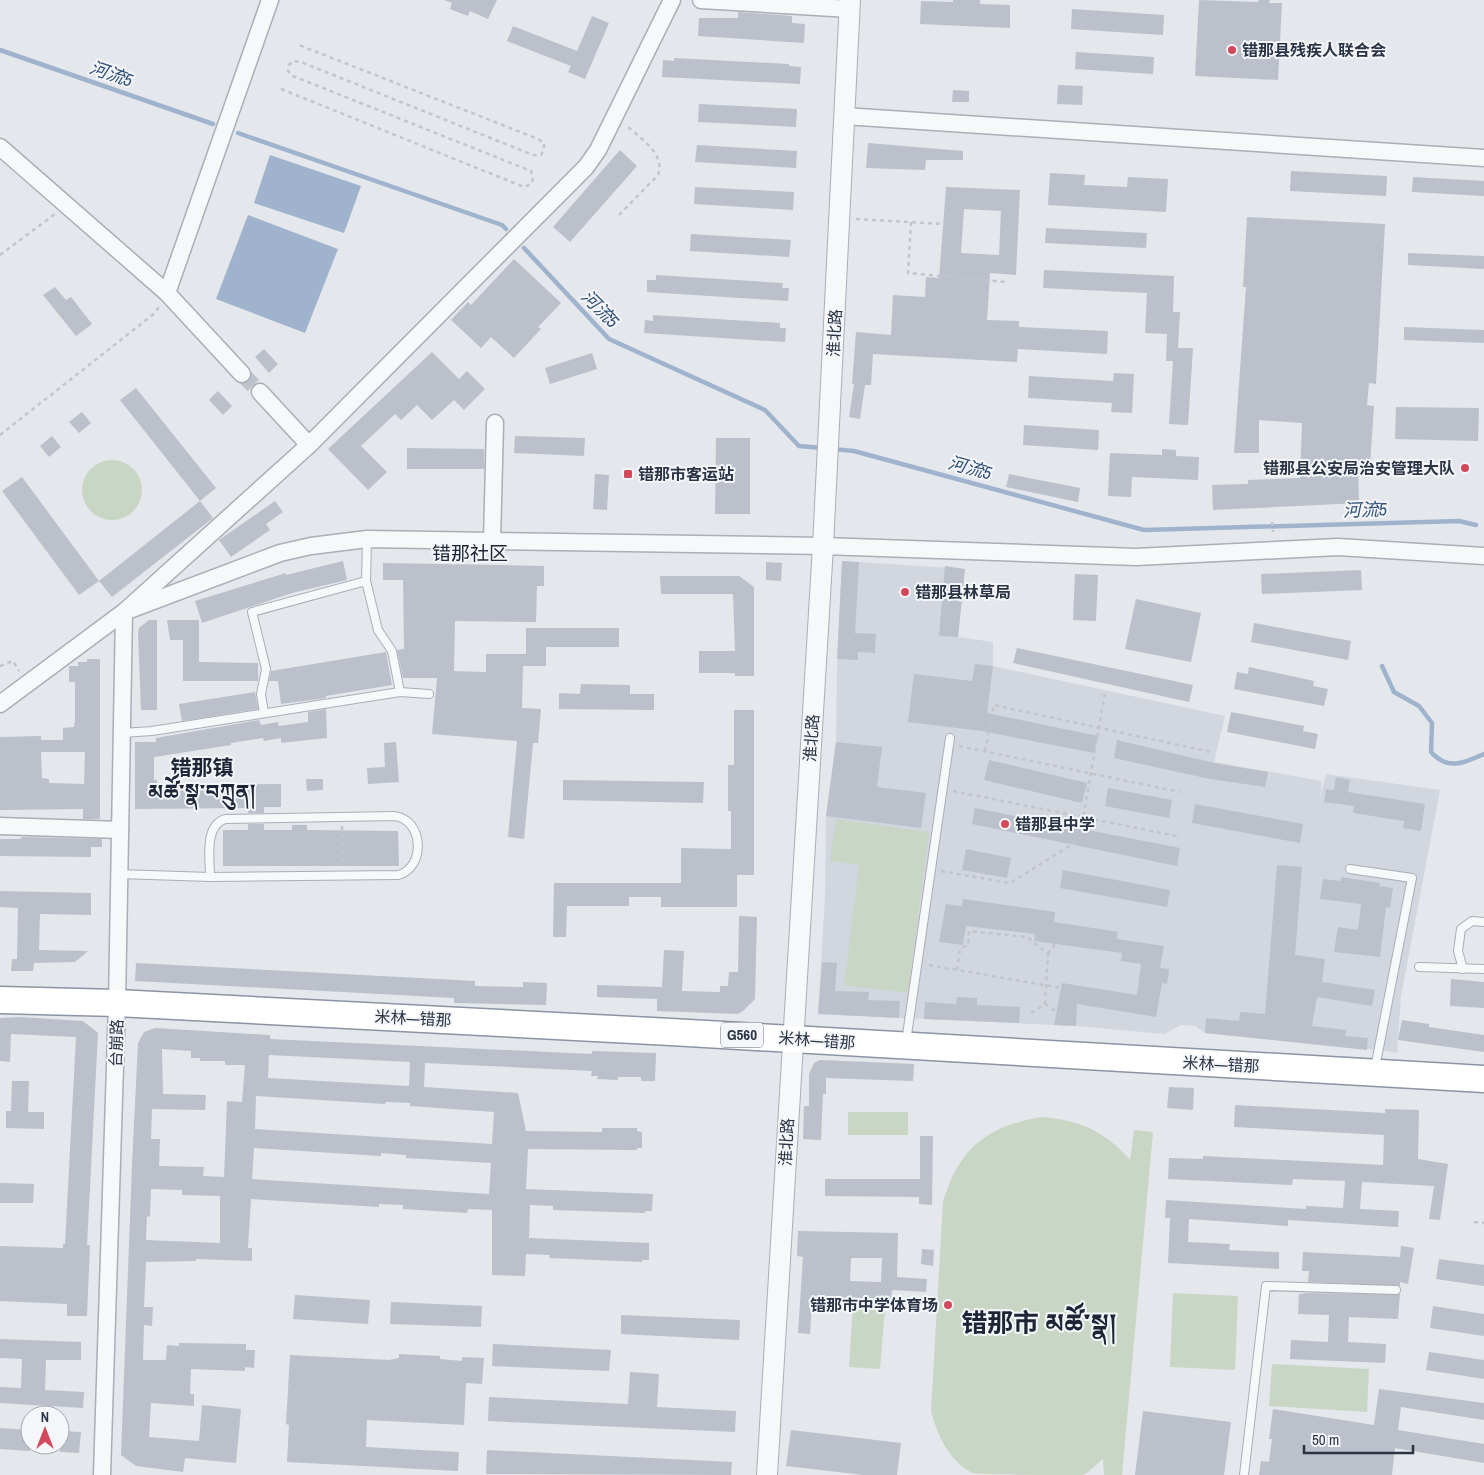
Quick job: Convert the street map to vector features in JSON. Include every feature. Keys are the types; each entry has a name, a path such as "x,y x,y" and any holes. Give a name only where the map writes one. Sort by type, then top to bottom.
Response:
{"highway":[{"name":"米林—错那","path":"0,1000 117,1003 792,1038 1484,1079"}],"street":[{"path":"167,293 270,0"},
{"path":"0,704 124,612 309,445 586,166 598,150 672,0"},
{"path":"700,0 850,5"},
{"name":"淮北路","path":"766,1475 823,546 850,5"},
{"path":"844,116 1484,158"},
{"path":"0,147 167,293 242,374"},
{"path":"260,392 309,445"},
{"path":"492,541 495,422"},
{"path":"124,612 280,553 311,546 367,539 823,546 1136,557 1338,548 1484,556"},
{"name":"台崩路","path":"102,1475 117,1003 124,612"},
{"path":"0,826 120,830"}],"lane":[{"path":"367,539 366,581 378,630 392,651 400,692"},
{"path":"264,713 261,694 266,669 252,612 366,581"},
{"path":"122,733 152,731 400,692 429,694"},
{"path":"906,1046 950,741"},
{"path":"119,874 210,877 398,875 410,870 416,860 416,832 408,821 394,816 220,820 211,831 210,877"},
{"path":"1350,869 1412,878 1374,1073"},
{"path":"1463,969 1458,951 1461,929 1472,921 1484,922"},
{"path":"1419,967 1484,969"},
{"path":"1244,1475 1266,1286 1396,1290"}],"path":[{"path":"281,89 524,187 531,184 533,179 531,171 293,76 288,71 289,65 293,61 301,62 534,155 541,155 544,149 544,143 538,139 299,45"},
{"path":"616,115 656,154 661,168 658,175 619,215"},
{"path":"0,255 67,205"},
{"path":"840,217 943,224"},
{"path":"911,222 908,273 1005,282"},
{"path":"0,435 156,312 167,293"},
{"path":"1272,522 1274,532"},
{"path":"0,666 12,661 27,683"},
{"path":"930,870 1010,883 1079,840 1106,693"},
{"path":"985,752 994,705 1211,752"},
{"path":"950,741 985,752 1180,792"},
{"path":"942,788 1177,836"},
{"path":"342,817 343,876"},
{"path":"957,970 960,948 968,945 969,931 1027,937 1048,954"},
{"path":"1028,1015 1044,1004 1048,954 1055,944"},
{"path":"917,964 1061,988"},
{"path":"1044,1004 1063,1016"},
{"path":"1474,1222 1484,1223"}],"shaded area":[{"name":"错那县中学","path":"842,561 965,569 958,637 993,642 993,666 1225,716 1214,762 1322,781 1320,798 1326,774 1440,790 1401,996 1397,1053 1205,1033 1195,1026 1181,1025 1165,1034 1076,1026 818,1014 825,897 826,816 836,742"}],"green space":[{"path":"112,460 128,465 133,469 137,474 142,490 137,506 133,511 128,515 112,520 96,515 91,511 87,506 82,490 87,474 91,469 96,465"},
{"path":"836,819 929,832 908,993 844,985 859,865 830,861"},
{"path":"848,1112 908,1112 908,1135 848,1135"},
{"path":"1042,1117 1080,1124 1101,1134 1130,1160 1134,1130 1153,1132 1122,1475 1104,1475 1103,1459 1082,1475 972,1473 950,1454 937,1430 931,1411 943,1202 950,1183 957,1167 978,1143 1006,1126"},
{"path":"1173,1293 1238,1296 1235,1370 1170,1367"},
{"path":"853,1305 885,1308 880,1369 849,1367"},
{"path":"1272,1364 1369,1369 1367,1412 1269,1406"}],"water":[{"path":"270,155 361,186 344,233 254,203"},
{"path":"248,215 338,249 305,333 216,299"}],"building":[{"path":"444,0 497,0 488,19 470,11 468,16 450,9 452,3"},
{"path":"953,0 980,0 980,4 1010,5 1010,28 920,24 921,1 953,2"},
{"path":"1199,0 1258,2 1259,0 1270,0 1269,3 1282,3 1278,80 1195,76"},
{"path":"1072,9 1164,15 1163,35 1071,29"},
{"path":"738,12 792,16 792,23 805,24 804,43 698,36 699,18 738,18"},
{"path":"592,16 609,23 585,79 568,72 571,66 507,41 513,26 577,51"},
{"path":"1076,52 1154,57 1153,74 1075,69"},
{"path":"674,58 789,64 789,66 801,67 800,84 662,77 663,60 674,61"},
{"path":"1058,85 1083,86 1082,105 1057,104"},
{"path":"953,90 969,91 969,102 952,102"},
{"path":"699,104 797,109 796,127 698,122"},
{"path":"868,143 963,151 963,160 926,160 925,170 866,168"},
{"path":"697,145 797,151 796,168 695,162"},
{"path":"620,150 637,166 570,242 553,227"},
{"path":"1291,171 1387,176 1386,196 1290,191"},
{"path":"1050,173 1085,175 1084,185 1127,187 1128,177 1168,179 1166,212 1048,205"},
{"path":"1413,177 1484,181 1484,196 1412,192"},
{"path":"695,187 794,192 793,210 694,204"},
{"path":"946,187 1020,190 1016,275 990,273 987,320 1019,321 1019,327 1108,331 1107,354 1018,349 1017,362 873,354 871,385 865,385 860,419 849,417 854,384 852,384 856,332 891,335 893,295 925,297 926,277 939,278","holes":["964,209 1001,211 999,255 961,253"]},
{"path":"1247,217 1385,224 1376,384 1369,383 1367,405 1374,406 1370,465 1358,464 1359,503 1213,510 1212,485 1248,484 1248,480 1300,478 1302,423 1259,420 1259,453 1234,453 1246,287 1243,287"},
{"path":"1046,228 1147,233 1146,248 1045,243"},
{"path":"691,234 791,240 789,257 690,251"},
{"path":"1408,253 1484,256 1484,269 1408,265"},
{"path":"514,259 561,303 538,327 541,329 514,358 491,337 481,348 451,320 468,302 471,305"},
{"path":"1044,270 1174,276 1173,312 1180,312 1178,348 1193,348 1188,425 1169,424 1173,361 1166,361 1167,334 1145,333 1147,293 1043,288"},
{"path":"656,275 783,283 782,288 789,288 788,301 647,292 647,280 656,280"},
{"path":"55,287 66,300 71,297 92,324 76,336 43,295"},
{"path":"653,315 780,323 780,328 786,328 785,342 644,333 645,320 653,321"},
{"path":"1404,327 1484,330 1484,343 1404,340"},
{"path":"264,349 278,364 269,373 255,357"},
{"path":"432,352 459,379 467,371 485,389 464,410 454,400 432,420 417,405 401,420 395,414 361,446 387,472 368,490 328,449"},
{"path":"592,353 597,369 550,384 545,368"},
{"path":"1114,373 1134,374 1132,413 1111,412 1112,403 1028,398 1029,376 1113,381"},
{"path":"136,388 216,488 200,501 120,400"},
{"path":"218,391 232,406 223,415 209,400"},
{"path":"1396,407 1479,408 1478,441 1395,439"},
{"path":"82,412 91,423 79,433 69,422"},
{"path":"1024,425 1099,430 1098,450 1023,445"},
{"path":"52,436 61,447 49,457 40,446"},
{"path":"515,436 585,438 584,456 514,453"},
{"path":"716,438 750,438 750,514 715,514"},
{"path":"407,448 484,449 484,469 407,469"},
{"path":"1162,449 1176,450 1176,456 1199,457 1198,480 1132,477 1131,497 1108,496 1110,453 1162,455"},
{"path":"595,474 609,475 607,510 593,509"},
{"path":"1009,474 1080,488 1078,502 1006,487"},
{"path":"22,477 99,581 79,595 2,491"},
{"path":"200,501 213,518 112,597 99,581"},
{"path":"275,501 283,512 266,524 270,530 231,557 219,540"},
{"path":"343,561 347,580 292,593 202,623 195,601 286,573 286,575"},
{"path":"842,561 859,562 855,633 876,634 875,653 858,652 858,660 837,659"},
{"path":"766,562 782,563 781,581 766,580"},
{"path":"383,563 544,566 544,586 537,586 536,622 455,621 454,671 486,672 486,654 526,654 526,628 619,628 619,647 546,647 546,666 523,666 522,708 541,709 538,743 533,743 524,839 508,837 517,741 432,734 437,678 403,678 397,650 404,649 403,580 383,580"},
{"path":"945,566 965,569 958,637 939,636"},
{"path":"1361,570 1362,590 1262,594 1261,574"},
{"path":"1075,574 1098,575 1096,621 1073,620"},
{"path":"660,576 739,576 754,587 754,676 735,676 735,673 699,673 699,651 735,651 733,594 661,594"},
{"path":"1136,599 1201,613 1191,662 1125,649"},
{"path":"149,620 157,620 157,710 141,710 138,633 139,628"},
{"path":"167,620 199,620 199,662 258,663 258,681 183,681 183,640 170,640"},
{"path":"1254,623 1351,641 1348,660 1251,642"},
{"path":"1017,648 1193,685 1189,702 1013,663"},
{"path":"386,652 392,685 326,696 326,698 281,704 278,681 269,681 271,671"},
{"path":"87,659 100,659 100,819 83,819 83,809 0,810 0,737 41,736 41,740 63,740 63,728 74,727 75,720 75,682 69,682 69,666 78,666 78,662 87,662","holes":["41,752 85,752 84,784 49,783 49,779 42,778"]},
{"path":"975,664 993,666 987,713 1098,736 1094,753 982,731 908,722 914,674 972,681"},
{"path":"1249,667 1314,681 1313,686 1328,689 1324,706 1234,689 1237,672 1248,674"},
{"path":"581,684 630,685 630,694 654,694 654,710 559,709 559,693 580,694"},
{"path":"255,692 258,709 182,721 179,704"},
{"path":"326,709 327,738 281,743 281,738 264,741 263,738 154,757 154,780 157,780 157,785 281,784 281,807 264,807 264,813 248,813 248,808 135,809 135,742 156,742 156,738 259,720 261,725 278,722 279,726 308,722 308,712"},
{"path":"734,710 754,710 754,875 737,875 737,907 661,907 661,897 629,897 629,906 567,906 566,937 553,937 554,883 681,883 681,848 731,849 731,811 728,811 728,765 734,765"},
{"path":"1231,712 1304,726 1303,731 1318,734 1315,749 1227,732"},
{"path":"1117,740 1214,763 1268,772 1265,787 1210,779 1114,758"},
{"path":"396,742 399,782 368,784 367,768 385,767 384,743"},
{"path":"836,742 882,747 877,787 926,793 921,828 826,816"},
{"path":"989,760 1087,783 1082,803 984,780"},
{"path":"1336,777 1350,780 1348,792 1425,804 1421,831 1403,828 1404,821 1353,813 1354,806 1324,802 1326,789 1334,790"},
{"path":"306,779 323,779 323,790 307,791"},
{"path":"563,780 704,782 703,803 563,800"},
{"path":"1108,788 1172,800 1169,818 1105,806"},
{"path":"1195,804 1303,824 1300,843 1192,823"},
{"path":"975,808 1180,848 1177,866 972,824"},
{"path":"248,824 264,824 264,830 292,830 292,825 307,825 307,830 398,831 399,866 223,866 223,830 248,830"},
{"path":"21,837 102,839 102,847 91,847 91,857 0,856 0,839 21,839"},
{"path":"966,849 1011,858 1007,878 962,870"},
{"path":"1277,865 1302,867 1295,955 1325,959 1322,982 1375,990 1372,1006 1317,997 1312,1026 1346,1030 1345,1036 1368,1038 1367,1050 1205,1033 1206,1018 1239,1021 1240,1012 1265,1014"},
{"path":"1063,870 1170,890 1167,907 1060,888"},
{"path":"1341,877 1380,883 1379,886 1393,888 1390,908 1386,907 1380,957 1334,952 1338,927 1358,930 1361,904 1320,899 1323,879 1341,881"},
{"path":"0,891 91,893 91,915 40,914 39,950 88,951 75,962 34,963 33,971 11,971 12,959 17,959 18,908 0,907"},
{"path":"963,899 1055,912 1054,922 1118,932 1117,939 1164,946 1160,968 1169,969 1167,984 1162,983 1156,1017 1077,1004 1076,1026 1054,1025 1062,983 1137,995 1141,964 1121,961 1122,953 1034,941 1035,934 966,926 963,945 939,942 946,904 962,906"},
{"path":"739,916 757,917 755,999 738,1014 657,1011 657,999 597,997 597,985 662,987 664,950 684,951 682,991 720,992 720,986 728,986 729,972 738,972"},
{"path":"822,962 837,963 835,991 869,992 868,1000 900,1001 899,1018 818,1014"},
{"path":"136,963 475,981 475,986 523,987 523,982 547,983 546,1005 454,1003 454,998 135,981"},
{"path":"1451,979 1484,982 1484,1008 1450,1006"},
{"path":"957,997 977,998 977,1005 1020,1007 1019,1023 924,1019 925,1002 956,1004"},
{"path":"20,1017 83,1021 98,1033 87,1245 90,1245 87,1316 67,1316 67,1304 0,1301 0,1246 63,1248 63,1244 65,1244 76,1037 11,1034 10,1062 0,1061 0,1018"},
{"path":"1402,1020 1429,1024 1429,1027 1484,1035 1484,1052 1398,1040"},
{"path":"155,1028 270,1035 270,1039 592,1054 592,1051 656,1053 655,1081 641,1081 641,1077 618,1077 618,1080 597,1079 598,1076 591,1076 592,1071 425,1063 424,1087 518,1093 526,1131 602,1132 602,1128 637,1128 637,1131 642,1132 642,1148 637,1148 637,1150 528,1149 526,1189 653,1194 652,1211 645,1211 645,1213 553,1210 553,1206 530,1205 529,1238 649,1243 649,1260 642,1260 642,1262 549,1258 550,1255 526,1254 525,1276 492,1275 492,1210 468,1209 467,1213 403,1209 403,1205 379,1204 379,1207 251,1199 248,1248 252,1248 252,1261 196,1259 196,1261 146,1262 144,1307 153,1307 152,1326 144,1325 143,1360 166,1360 167,1345 179,1346 179,1343 246,1344 246,1350 255,1350 254,1368 245,1367 245,1371 191,1369 190,1394 194,1394 194,1406 151,1403 149,1437 199,1441 202,1405 241,1409 236,1463 185,1458 183,1472 136,1466 121,1455 138,1043 144,1032","holes":["162,1049 191,1051 191,1058 200,1058 200,1061 225,1061 225,1065 245,1065 242,1102 227,1101 224,1177 203,1176 204,1167 159,1166 160,1139 151,1139 152,1109 205,1110 206,1095 163,1094","269,1055 410,1062 409,1086 268,1078","256,1096 385,1104 386,1102 410,1103 410,1106 494,1112 492,1144 255,1129","254,1148 381,1156 381,1153 406,1155 406,1158 491,1163 489,1194 252,1179","151,1189 182,1190 182,1195 220,1196 220,1243 146,1240 147,1216 150,1217"]},
{"path":"820,1060 914,1064 913,1081 826,1078 826,1094 823,1094 821,1140 803,1139 804,1106 809,1106 809,1074 814,1063"},
{"path":"12,1081 29,1081 28,1112 44,1112 44,1129 6,1128 6,1111 11,1111"},
{"path":"1169,1087 1194,1088 1193,1110 1167,1108"},
{"path":"1235,1105 1385,1113 1385,1109 1419,1110 1418,1159 1448,1164 1440,1220 1429,1219 1434,1186 1362,1182 1360,1209 1399,1211 1398,1227 1288,1220 1288,1226 1189,1219 1188,1242 1230,1244 1229,1250 1279,1252 1279,1269 1168,1263 1170,1218 1165,1218 1166,1200 1306,1209 1306,1206 1343,1208 1345,1181 1293,1179 1292,1185 1168,1179 1169,1158 1203,1159 1203,1156 1383,1165 1384,1135 1234,1127"},
{"path":"920,1136 933,1136 932,1205 919,1204 919,1197 825,1196 825,1179 920,1179"},
{"path":"0,1183 34,1184 33,1203 0,1203"},
{"path":"798,1231 898,1233 897,1277 927,1279 926,1292 892,1290 891,1301 845,1299 843,1305 812,1303 810,1334 798,1333 803,1257 797,1256","holes":["851,1258 882,1258 881,1282 850,1281"]},
{"path":"1401,1246 1414,1248 1408,1284 1400,1282 1400,1286 1308,1282 1309,1271 1302,1271 1303,1252 1400,1257"},
{"path":"922,1249 934,1250 933,1266 921,1264"},
{"path":"1439,1259 1484,1265 1484,1286 1436,1279"},
{"path":"1299,1294 1400,1294 1398,1319 1349,1317 1348,1342 1386,1344 1385,1363 1290,1359 1291,1340 1328,1342 1329,1315 1298,1314"},
{"path":"295,1295 370,1300 368,1324 293,1319"},
{"path":"391,1302 482,1306 481,1327 390,1324"},
{"path":"1433,1306 1484,1314 1484,1336 1430,1328"},
{"path":"621,1315 740,1320 739,1340 621,1334"},
{"path":"0,1339 81,1342 81,1360 46,1360 45,1390 84,1392 83,1408 70,1407 70,1405 0,1403 0,1387 21,1388 22,1359 0,1358"},
{"path":"493,1344 611,1350 609,1371 492,1366"},
{"path":"1429,1352 1484,1360 1484,1379 1426,1370"},
{"path":"399,1354 440,1356 440,1359 462,1361 462,1357 484,1358 482,1384 466,1383 464,1425 367,1420 366,1447 459,1452 458,1471 287,1462 289,1425 286,1424 290,1355 389,1360 399,1358"},
{"path":"630,1372 659,1374 657,1407 736,1411 735,1432 488,1421 489,1397 628,1404"},
{"path":"1379,1389 1484,1403 1484,1420 1401,1407 1398,1430 1484,1444 1484,1463 1395,1448 1392,1475 1259,1475 1261,1461 1269,1462 1272,1439 1269,1439 1273,1409 1374,1425"},
{"path":"1143,1411 1231,1422 1224,1475 1135,1475"},
{"path":"0,1428 20,1429 20,1450 0,1449"},
{"path":"791,1430 901,1443 897,1475 863,1475 786,1466"},
{"path":"70,1431 81,1432 79,1453 70,1453"},
{"path":"487,1450 732,1462 731,1475 486,1474"}],"waterway":[{"name":"河流5","path":"0,50 213,124"},
{"name":"河流5","path":"238,133 502,225 506,229"},
{"name":"河流5","path":"524,248 609,339 765,410 799,446 822,448"},
{"name":"河流5","path":"832,449 854,451 1144,530 1459,521 1476,525"},
{"path":"1382,666 1394,692 1419,706 1432,723 1431,752 1437,758 1444,762 1456,764 1484,754"}],"tunnel":[{"path":"242,374 260,392"}],"place":[{"name":"错那县残疾人联合会","path":"1232,50"},
{"name":"错那县公安局治安管理大队","path":"1465,468"},
{"name":"错那市客运站","path":"628,474"},
{"name":"错那县林草局","path":"905,592"},
{"name":"错那县中学","path":"1005,824"},
{"name":"错那市中学体育场","path":"948,1305"}],"district":[{"name":"错那社区","path":"470,553"},
{"name":"错那镇 མཚོ་སྣ་བཀྲུན།","path":"202,780"},
{"name":"错那市 མཚོ་སྣ།","path":"1039,1323"}]}
